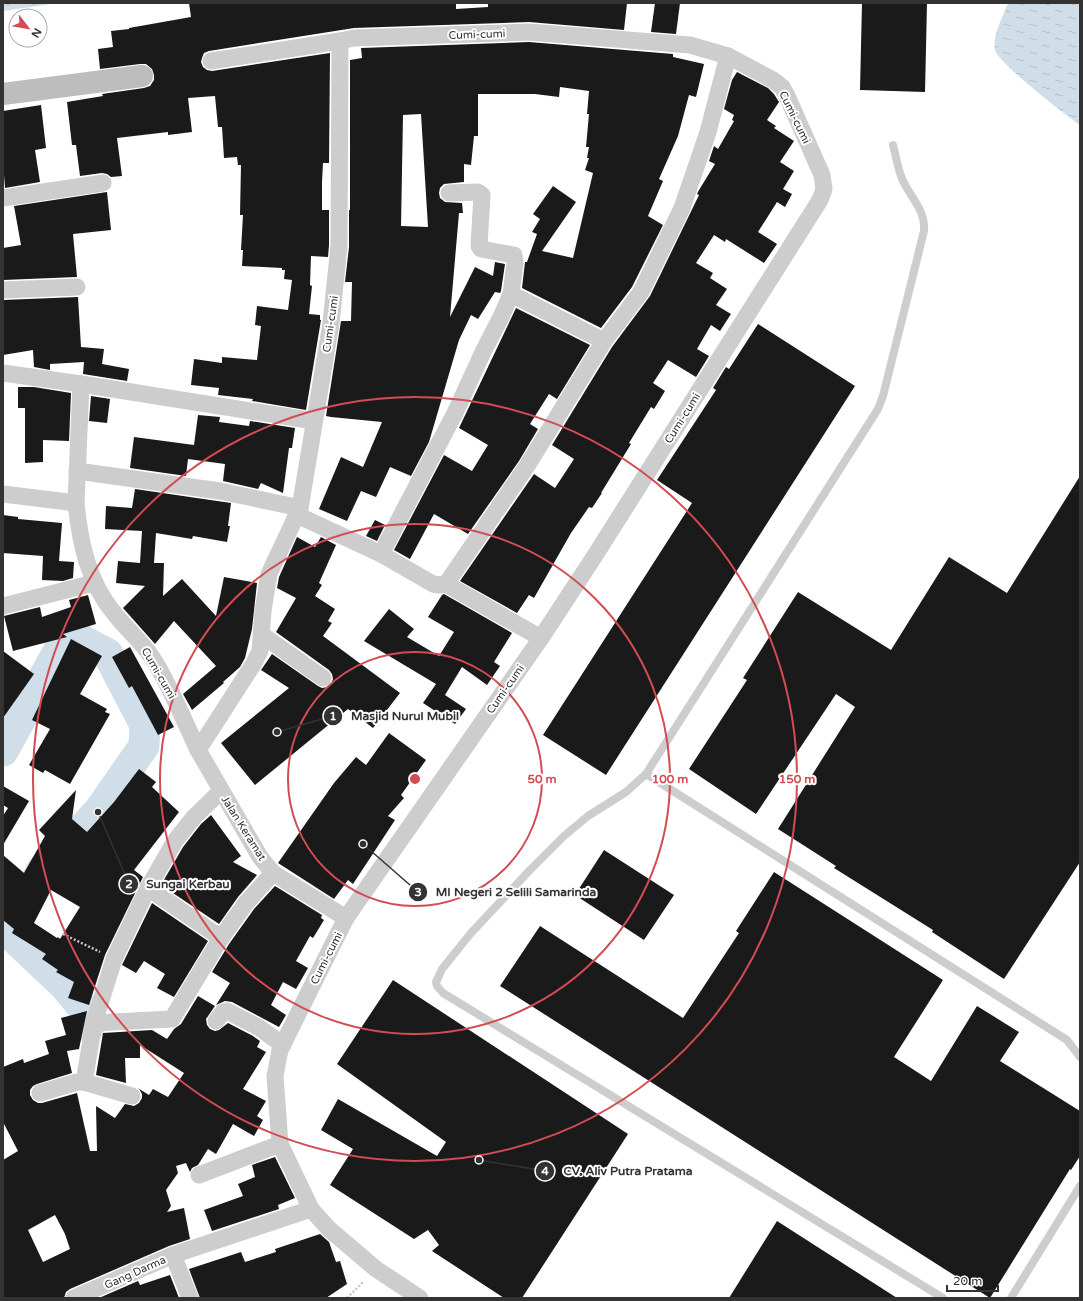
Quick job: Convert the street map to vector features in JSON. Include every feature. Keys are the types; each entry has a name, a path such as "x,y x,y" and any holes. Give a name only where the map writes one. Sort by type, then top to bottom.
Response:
{"street":[{"name":"Cumi-cumi","path":"198,750 254,663 260,651 269,574 299,511 331,323 339,246 340,41 354,38 529,32 690,45 728,56 773,80 782,87 822,175 824,189 815,208 599,550 541,638 346,918 283,1045 277,1063 275,1076 280,1144 311,1209 329,1230 376,1269 420,1298"},
{"path":"211,61 340,41"},
{"path":"446,584 527,466 604,341 641,292 682,208 708,132 728,56"},
{"path":"3,94 142,76"},
{"path":"3,198 104,183"},
{"path":"381,554 455,413 482,352 502,315 511,294 515,263 514,255 481,249 479,246 482,195 478,192 448,193"},
{"path":"3,290 77,287"},
{"path":"511,294 604,341"},
{"path":"3,373 314,421"},
{"name":"Cumi-cumi","path":"81,384 76,503 82,548 94,583 114,613 140,641 155,662 198,750"},
{"path":"78,471 220,491 299,511 381,554 433,584 446,584 541,638"},
{"path":"3,494 76,503"},
{"path":"3,606 94,583"},
{"path":"262,635 323,678"},
{"name":"Jalan Keramat","path":"198,750 260,857 273,873 346,918"},
{"path":"84,1082 94,1023 114,959 148,888 175,841 194,817 221,791"},
{"path":"94,1023 172,1019 221,938 246,903 273,873"},
{"path":"148,888 221,938"},
{"path":"216,1021 223,1012 227,1011 258,1027 283,1045"},
{"path":"40,1093 77,1082 84,1082 132,1096"},
{"path":"199,1175 280,1144"},
{"name":"Gang Darma","path":"74,1298 173,1255 311,1209"},
{"path":"173,1255 190,1298"}],"lane":[{"path":"893,145 902,179 923,215 925,222 883,396 873,415 646,774 626,792 588,816 564,836 466,939 436,979 437,986 443,993 943,1298"},
{"path":"646,774 1067,1040 1080,1057"},
{"path":"1011,1298 1080,1186"}],"path":[{"path":"63,934 114,959"},
{"path":"347,1298 376,1269"}],"water":[{"path":"3,3 58,3 24,8 8,8 8,10 3,11"},
{"path":"1008,3 1080,3 1080,125 1020,77 999,57 995,50 994,44 996,32"}],"building":[{"path":"189,3 456,3 456,9 488,7 488,3 627,3 624,30 529,22 354,28 204,53 201,62 203,67 212,71 330,53 329,163 323,163 322,182 322,210 329,210 329,245 328,257 311,256 310,285 312,286 309,314 320,315 321,320 306,410 252,401 253,399 218,395 219,388 191,385 194,359 222,363 222,357 257,360 261,326 255,325 257,306 288,310 292,280 284,279 285,270 282,270 282,268 242,266 243,250 241,250 243,215 240,215 241,165 238,165 237,157 224,158 222,127 218,127 215,96 188,98 192,132 168,135 168,132 117,138 122,176 111,177 102,173 80,176 76,145 72,145 67,102 103,96 102,94 144,88 150,86 154,80 152,69 146,64 100,69 98,49 113,47 111,31 191,17"},
{"path":"655,3 680,3 676,34 651,32"},
{"path":"862,3 927,3 925,92 860,90"},
{"path":"529,42 673,54 673,57 704,64 696,97 689,95 678,136 659,179 663,181 648,216 663,225 632,287 601,328 522,288 525,262 527,262 537,234 532,232 540,219 533,214 553,186 576,202 542,251 573,258 593,173 585,170 589,158 587,158 589,147 586,147 589,114 587,114 589,91 560,87 559,97 535,94 478,94 478,136 474,136 471,165 464,164 464,182 444,184 440,188 439,193 440,198 445,202 462,203 463,213 459,213 450,317 475,267 493,276 495,262 505,264 501,291 500,293 495,292 478,319 471,315 459,340 429,442 411,476 390,467 376,497 361,491 347,521 319,509 341,457 363,467 382,422 326,416 341,321 351,321 352,282 345,282 349,247 350,210 350,60 362,58 361,48","holes":["421,114 428,227 401,226 403,115"]},
{"path":"737,72 768,88 774,94 779,102 767,120 776,126 774,128 794,141 780,162 794,171 783,189 792,194 785,207 777,202 758,232 777,244 764,263 726,239 725,242 714,235 696,263 713,273 710,278 727,289 716,305 731,314 720,331 711,325 697,349 709,356 696,377 668,360 653,383 665,391 654,409 651,407 629,443 631,444 602,493 592,508 589,507 571,533 534,598 529,595 517,613 460,581 534,474 555,488 574,459 552,445 612,347 650,296 699,195 697,194 715,164 709,161 714,146 718,149 734,121 732,120 734,115 724,109 732,80"},
{"path":"41,105 46,148 35,150 40,182 5,188 3,162 3,111"},
{"path":"107,192 111,230 73,234 77,277 3,280 3,248 21,245 14,206"},
{"path":"78,297 81,347 104,349 102,364 129,369 127,381 83,374 84,362 50,364 50,370 34,367 33,350 3,355 3,300"},
{"path":"516,308 590,345 557,399 549,394 530,424 538,429 519,461 468,534 434,514 410,559 394,550 444,455 472,471 488,445 459,428"},
{"path":"758,324 855,386 606,775 543,735 692,503 657,480 716,390 713,388 726,367 729,369"},
{"path":"18,387 34,387 71,393 69,441 43,440 43,462 25,463 25,408 18,408"},
{"path":"91,396 110,399 107,423 89,421"},
{"path":"198,415 220,417 219,422 249,426 250,421 295,428 292,448 289,448 283,493 261,483 258,489 223,481 225,464 188,459 186,476 130,468 134,437 194,445"},
{"path":"1080,476 1080,862 1004,979 932,932 933,930 834,868 836,866 778,829 855,707 836,694 756,814 689,769 747,680 743,678 798,592 891,650 949,557 1007,593"},
{"path":"135,489 231,503 228,526 230,526 227,542 193,536 192,539 156,533 154,563 164,563 163,596 182,579 216,616 224,577 257,583 252,629 245,658 240,667 223,682 224,683 192,710 183,694 216,666 174,621 155,644 123,608 145,586 116,583 118,561 140,563 142,531 105,529 106,506 132,508"},
{"path":"3,515 18,517 18,519 62,523 59,561 74,562 73,578 63,581 42,580 43,556 3,553"},
{"path":"375,520 385,525 377,541 366,536"},
{"path":"297,537 315,547 321,537 336,545 319,583 322,585 315,596 335,609 328,621 332,623 323,636 400,693 373,728 348,709 255,785 221,743 289,688 261,670 272,654 322,688 328,687 333,679 329,670 276,632 296,598 277,588 279,577"},
{"path":"444,594 512,633 494,662 500,666 487,685 462,667 445,695 466,709 455,724 423,703 436,684 364,641 389,609 414,629 407,637 439,656 454,632 428,617"},
{"path":"88,595 96,624 63,634 67,637 13,651 4,616 40,607 42,617 71,607 69,600"},
{"path":"71,639 102,656 80,694 107,709 105,712 110,714 70,784 45,770 43,773 29,765 50,729 32,720"},
{"path":"130,647 174,727 158,735 132,686 129,688 112,657"},
{"path":"3,651 34,674 3,718"},
{"path":"389,733 426,760 401,795 404,798 388,816 395,820 353,884 348,880 334,899 278,863 334,783 356,757 366,765"},
{"path":"139,769 156,782 152,787 179,812 134,870 143,877 105,955 89,1005 68,998 74,982 56,972 58,970 42,959 46,954 12,933 14,929 3,920 3,855 24,873 45,836 39,830 76,790 72,819 87,832 114,802","holes":["51,890 80,907 60,939 34,923"]},
{"path":"3,786 29,801 3,845 3,816 8,808 3,805"},
{"path":"211,815 241,856 233,862 257,875 238,897 219,924 161,885 183,847 201,824"},
{"path":"604,850 674,895 644,940 575,895"},
{"path":"774,872 943,980 894,1057 931,1081 977,1006 1019,1032 1000,1061 1080,1111 1080,1156 1071,1170 1070,1169 990,1298 500,986 540,926 683,1018 739,933 736,931"},
{"path":"275,886 322,915 321,918 324,920 313,938 310,936 296,961 308,968 296,989 283,982 271,1005 286,1015 279,1027 232,1002 225,1001 216,1005 230,983 212,972 229,944 254,909"},
{"path":"152,903 208,941 174,997 157,988 165,974 144,961 136,973 122,965"},
{"path":"393,980 628,1134 522,1298 504,1298 432,1251 439,1245 428,1230 414,1239 330,1185 353,1149 321,1130 338,1099 437,1156 446,1142 337,1064"},
{"path":"198,996 215,1006 206,1019 207,1025 210,1029 215,1031 219,1030 228,1023 260,1041 257,1047 266,1052 243,1089 266,1101 257,1116 263,1120 254,1136 233,1124 216,1154 208,1149 198,1165 192,1168 190,1172 186,1163 176,1166 178,1173 166,1190 171,1206 167,1212 184,1208 190,1239 169,1246 70,1289 66,1292 64,1298 3,1298 3,1160 18,1151 3,1122 3,1067 23,1059 24,1063 49,1054 45,1041 66,1035 61,1018 87,1011 79,1049 67,1051 72,1073 33,1086 30,1090 30,1095 33,1100 38,1103 42,1103 77,1093 90,1151 97,1151 96,1106 115,1118 125,1104 134,1106 139,1103 142,1098 142,1094 136,1087 149,1095 153,1089 168,1097 184,1073 140,1045 140,1058 125,1058 126,1083 96,1075 103,1033 152,1030 167,1039 174,1029 181,1024","holes":["55,1215 65,1234 70,1249 43,1262 28,1230"]},
{"path":"275,1157 295,1198 278,1205 279,1209 212,1231 204,1210 243,1196 238,1184 255,1177 252,1165"},
{"path":"777,1221 897,1298 729,1298"},
{"path":"320,1234 329,1242 336,1262 340,1261 347,1284 326,1298 200,1298 189,1269 241,1252 245,1262 276,1252 275,1249"},
{"path":"170,1275 179,1298 99,1298 138,1281 140,1285"}],"waterway":[{"path":"3,751 60,648 74,636 108,654 145,725 144,746 98,812 41,871 11,935 65,986 87,1013 89,1027"}],"place":[{"name":"Masjid Nurul Mubil","path":"277,732"},
{"name":"Sungai Kerbau","path":"98,812"},
{"name":"MI Negeri 2 Selili Samarinda","path":"363,844"},
{"name":"CV. Aliv Putra Pratama","path":"479,1160"}]}
